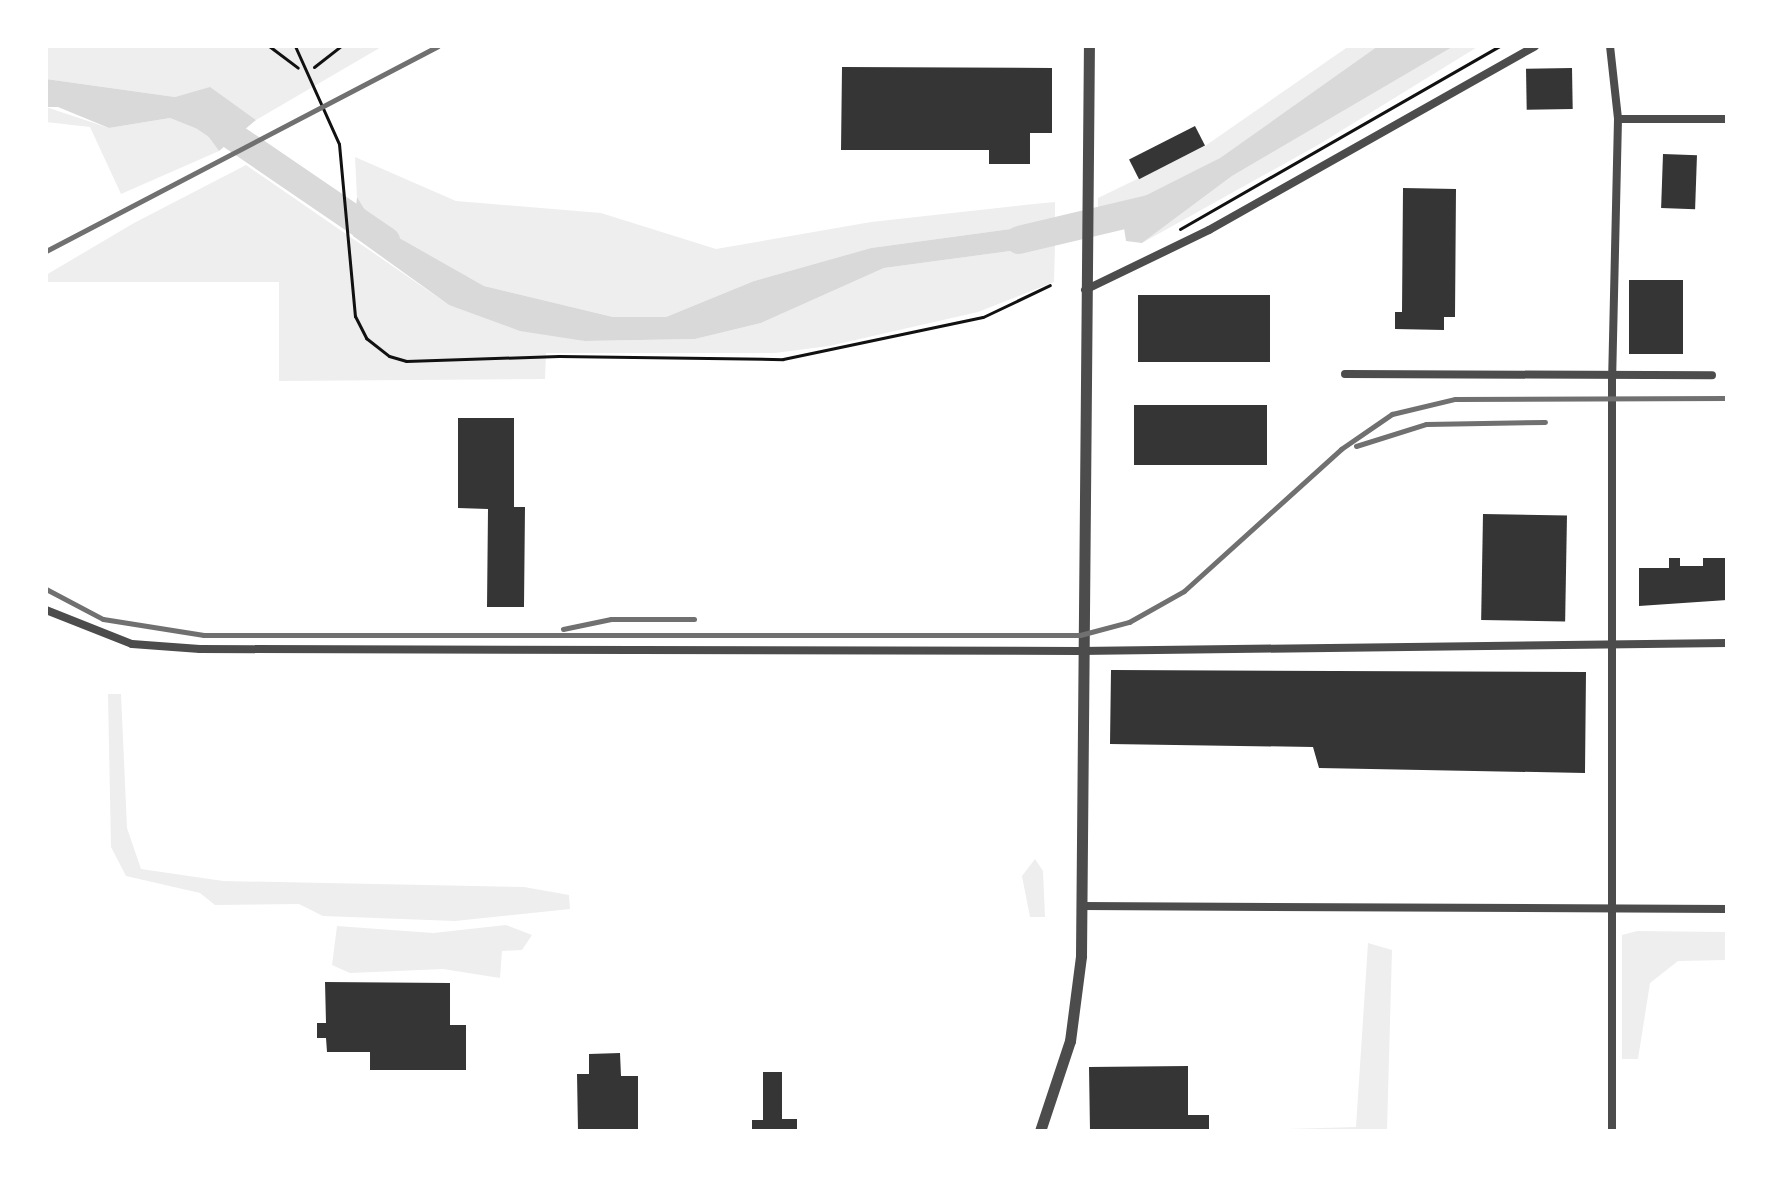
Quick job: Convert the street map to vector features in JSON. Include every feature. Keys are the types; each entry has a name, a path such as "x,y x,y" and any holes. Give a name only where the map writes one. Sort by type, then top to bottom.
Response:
{"street":[{"path":"1040,1131 1070,1041 1082,906 1080,651 1089,46"},
{"path":"1084,290 1209,230 1535,46"},
{"path":"1610,46 1618,119 1612,376 1612,1131"},
{"path":"1618,119 1727,119"},
{"path":"1345,374 1712,375"},
{"path":"46,610 132,644 200,649 1080,651 1613,642 1727,643"},
{"path":"1082,906 1727,909"}],"path":[{"path":"269,46 298,68"},
{"path":"295,46 339,144 353,304 366,338 389,356 406,361 559,356 783,359 983,317 1050,285"},
{"path":"314,67 341,46"},
{"path":"1175,232 1500,46"}],"shaded area":[{"path":"46,46 383,46 256,120 210,88 175,97 46,79"},
{"path":"1349,46 1378,46 1220,158 1129,207 1098,210 1098,198 1205,146"},
{"path":"1378,46 1454,46 1232,176 1142,243 1126,241 1121,208 1220,158"},
{"path":"1454,46 1479,46 1318,145 1142,243 1232,176"},
{"path":"46,79 175,97 210,87 256,120 219,151 205,132 170,118 109,128 58,107 46,107"},
{"path":"46,107 109,128 170,118 205,132 219,151 121,194 90,127 46,122"},
{"path":"355,157 456,201 601,213 716,249 871,222 1055,202 1055,223 871,248 754,281 666,317 613,317 484,286 373,223 357,197"},
{"path":"246,165 449,305 585,341 695,339 761,323 884,268 1055,245 1054,282 978,312 829,346 775,353 546,353 545,379 279,381 279,282 46,282 46,275 134,223"},
{"path":"357,197 373,223 484,286 613,317 666,317 754,281 871,248 1055,223 1055,245 884,268 761,323 695,339 585,341 520,331 449,305 353,236"},
{"path":"108,694 121,694 127,828 141,869 223,881 524,887 569,895 570,909 455,921 323,916 299,904 215,905 200,893 126,876 111,847"},
{"path":"1035,859 1043,871 1045,917 1030,917 1022,876"},
{"path":"506,925 532,935 522,950 502,951 500,978 443,969 350,973 332,965 337,926 433,933"},
{"path":"1637,931 1727,932 1727,960 1678,961 1650,983 1638,1059 1622,1059 1622,935"},
{"path":"1368,943 1392,950 1387,1131 1224,1131 1356,1127"}],"building":[{"path":"842,67 1052,68 1052,133 1030,133 1030,164 989,164 989,150 841,150"},
{"path":"1572,68 1573,109 1527,110 1526,69"},
{"path":"1195,126 1205,146 1139,179 1129,160"},
{"path":"1663,154 1697,155 1695,209 1661,208"},
{"path":"1403,188 1456,189 1455,317 1444,317 1444,330 1395,329 1395,312 1402,312"},
{"path":"1629,280 1683,280 1683,354 1629,354"},
{"path":"1138,295 1270,295 1270,362 1138,362"},
{"path":"1134,405 1267,405 1267,465 1134,465"},
{"path":"458,418 514,418 514,507 525,507 524,607 487,607 488,509 458,508"},
{"path":"1483,514 1567,515 1565,621 1481,620"},
{"path":"1669,558 1680,558 1680,566 1703,566 1703,558 1727,558 1727,600 1639,606 1639,568 1669,568"},
{"path":"1111,670 1586,672 1585,773 1319,768 1313,747 1110,744"},
{"path":"325,982 450,983 450,1025 466,1025 466,1070 370,1070 370,1052 327,1052 326,1038 317,1038 317,1023 326,1023"},
{"path":"620,1053 621,1076 638,1076 638,1131 578,1131 577,1074 589,1074 589,1054"},
{"path":"1188,1066 1188,1115 1209,1115 1209,1131 1090,1131 1089,1067"},
{"path":"763,1072 782,1072 782,1119 797,1119 797,1131 752,1131 752,1120 763,1120"}],"waterway":[{"path":"206,118 386,241"},
{"path":"1019,240 1157,207"}],"railway":[{"path":"46,251 438,46"},
{"path":"46,589 103,619 204,635 1080,635 1129,622 1184,591 1341,449 1392,414 1455,399 1727,398"},
{"path":"1356,446 1426,424 1545,422"},
{"path":"563,629 611,619 694,619"}]}
